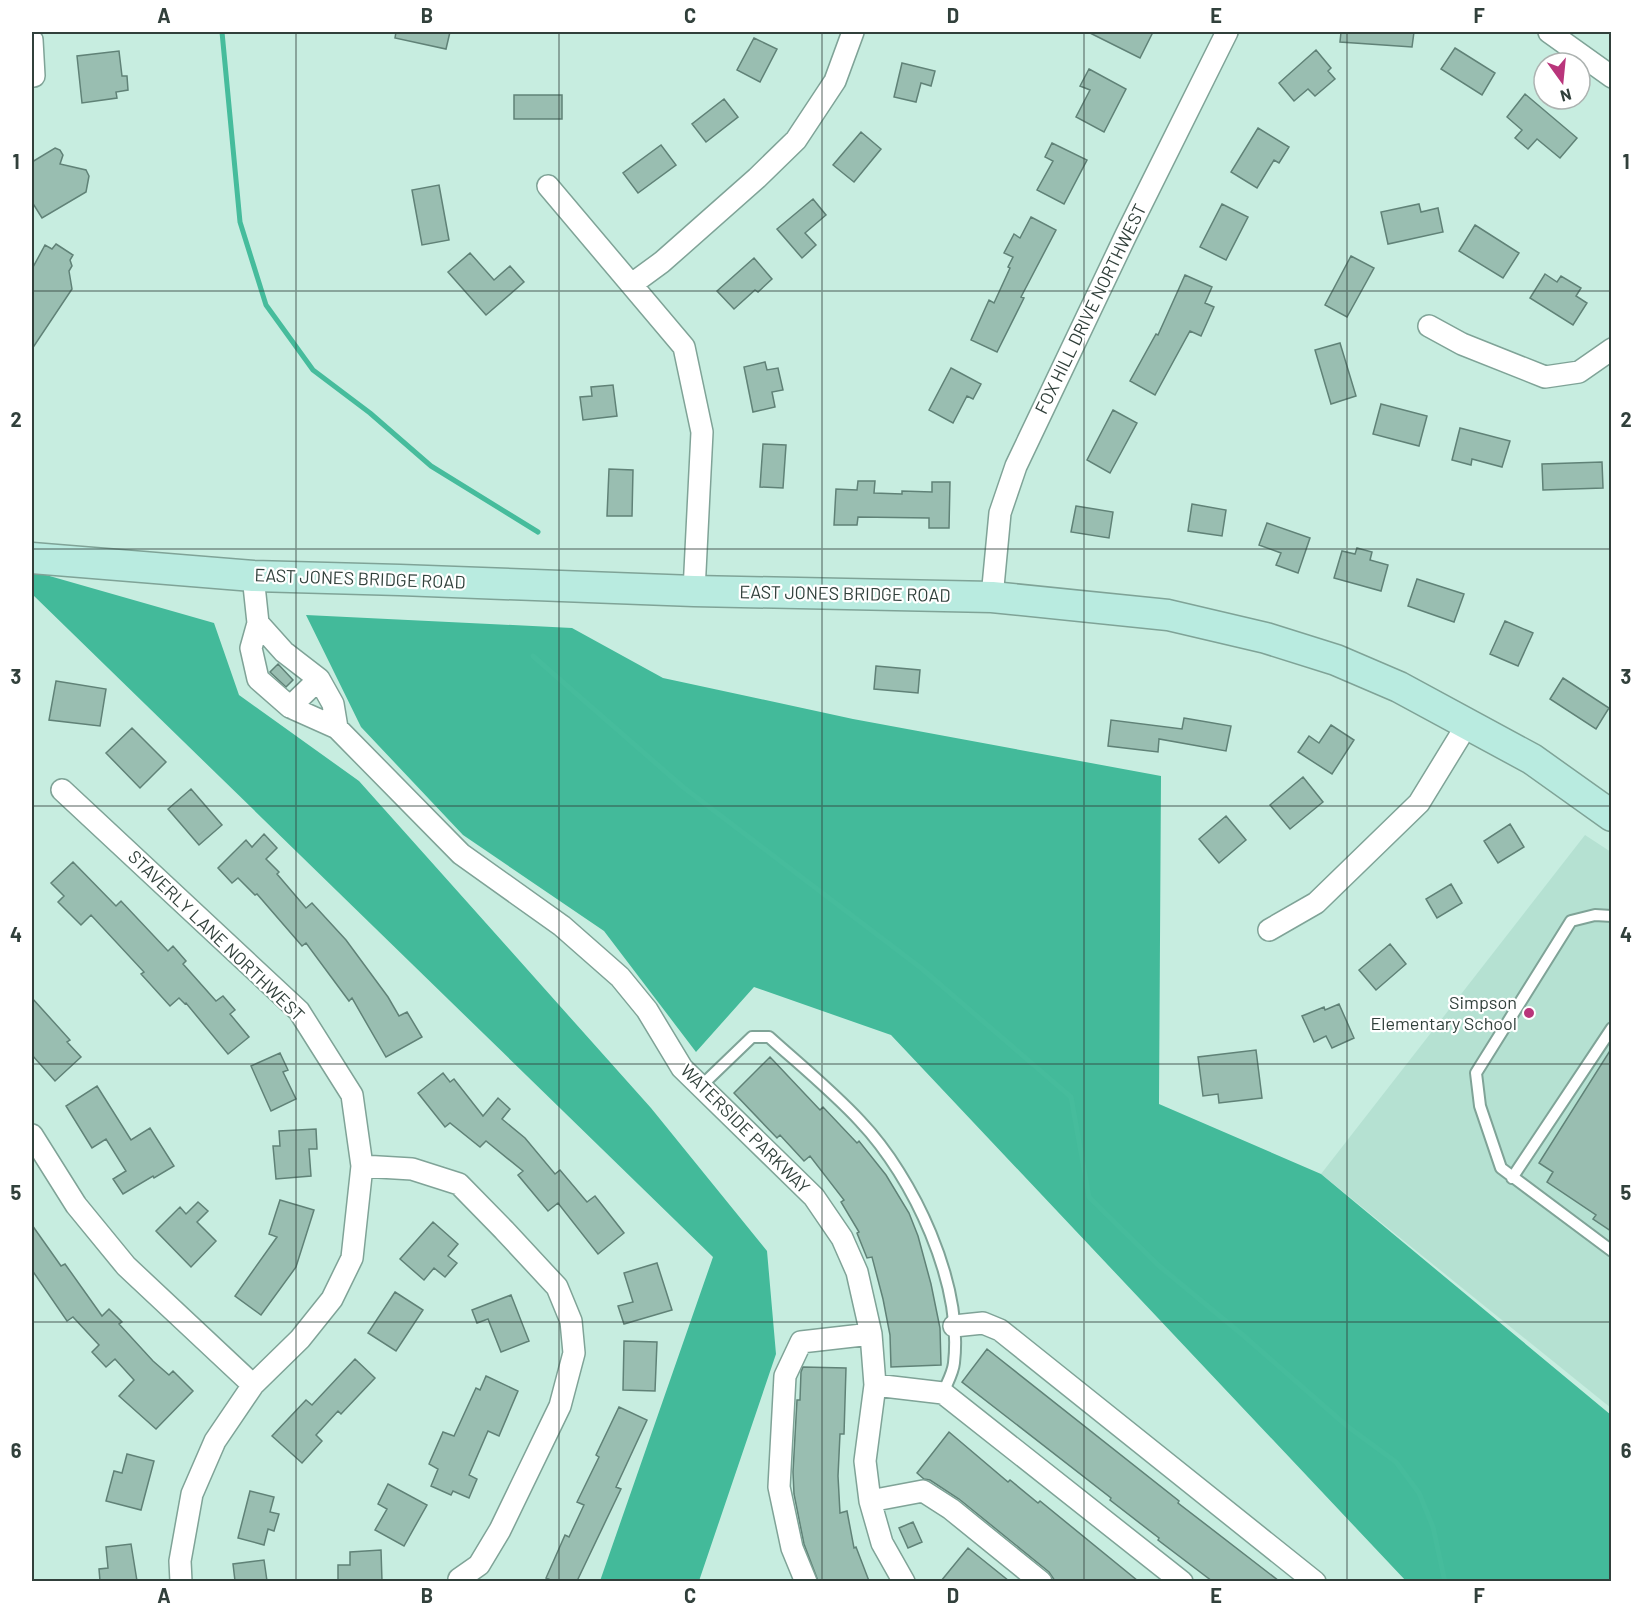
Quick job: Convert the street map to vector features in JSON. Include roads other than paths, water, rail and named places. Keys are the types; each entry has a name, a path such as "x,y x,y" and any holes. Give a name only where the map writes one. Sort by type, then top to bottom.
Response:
{"street":[{"path":"632,284 662,262 757,178 796,140 835,81 853,32"},
{"name":"FOX HILL DRIVE NORTHWEST","path":"992,597 1000,513 1016,466 1126,235 1227,32"},
{"path":"1549,32 1611,77"},
{"path":"32,40 34,76"},
{"path":"548,186 684,347 702,432 694,591"},
{"path":"1429,326 1462,344 1545,377 1579,372 1611,349"},
{"name":"EAST JONES BRIDGE ROAD","path":"32,558 253,576 400,579 694,591 992,597 1168,615 1266,638 1336,660 1399,687 1532,759 1611,816"},
{"name":"WATERSIDE PARKWAY","path":"253,576 258,623 251,648 258,679 290,707 336,728 461,854 562,926 620,976 646,1010 682,1068 814,1197 842,1238 857,1272 871,1334 874,1384 865,1461 870,1501 882,1544 904,1581"},
{"path":"258,623 284,652 319,679 333,704 336,728"},
{"path":"290,707 319,679"},
{"path":"1269,930 1316,903 1419,803 1468,723"},
{"name":"STAVERLY LANE NORTHWEST","path":"62,790 299,1011 352,1095 362,1166 352,1258 332,1299 300,1339 253,1385 214,1441 192,1494 180,1561 181,1581"},
{"path":"32,1135 76,1205 126,1266 253,1385"},
{"path":"362,1166 412,1169 459,1184 557,1287 571,1321 574,1353 560,1406 500,1530 479,1565 459,1579"},
{"path":"954,1326 983,1323 1000,1330 1315,1581"},
{"path":"806,1581 792,1548 779,1487 785,1376 801,1342 871,1334"},
{"path":"874,1384 943,1393 1182,1581"},
{"path":"870,1501 923,1491 951,1509 1041,1581"}],"lane":[{"path":"1611,916 1595,915 1571,921 1476,1073 1480,1106 1501,1168 1611,1251"},
{"path":"1512,1178 1611,1028"},
{"path":"700,1087 752,1037 769,1037 861,1121 895,1164 928,1225 948,1285 954,1326 954,1364 943,1393"}],"waterway":[{"path":"222,32 240,222 266,305 313,370 370,413 431,466 538,532"},
{"path":"533,656 683,787 921,968 1071,1097 1089,1197 1158,1265 1347,1426 1396,1462 1419,1493 1433,1527 1445,1582"}],"place":[{"name":"Simpson Elementary School","path":"1529,1013"}]}
